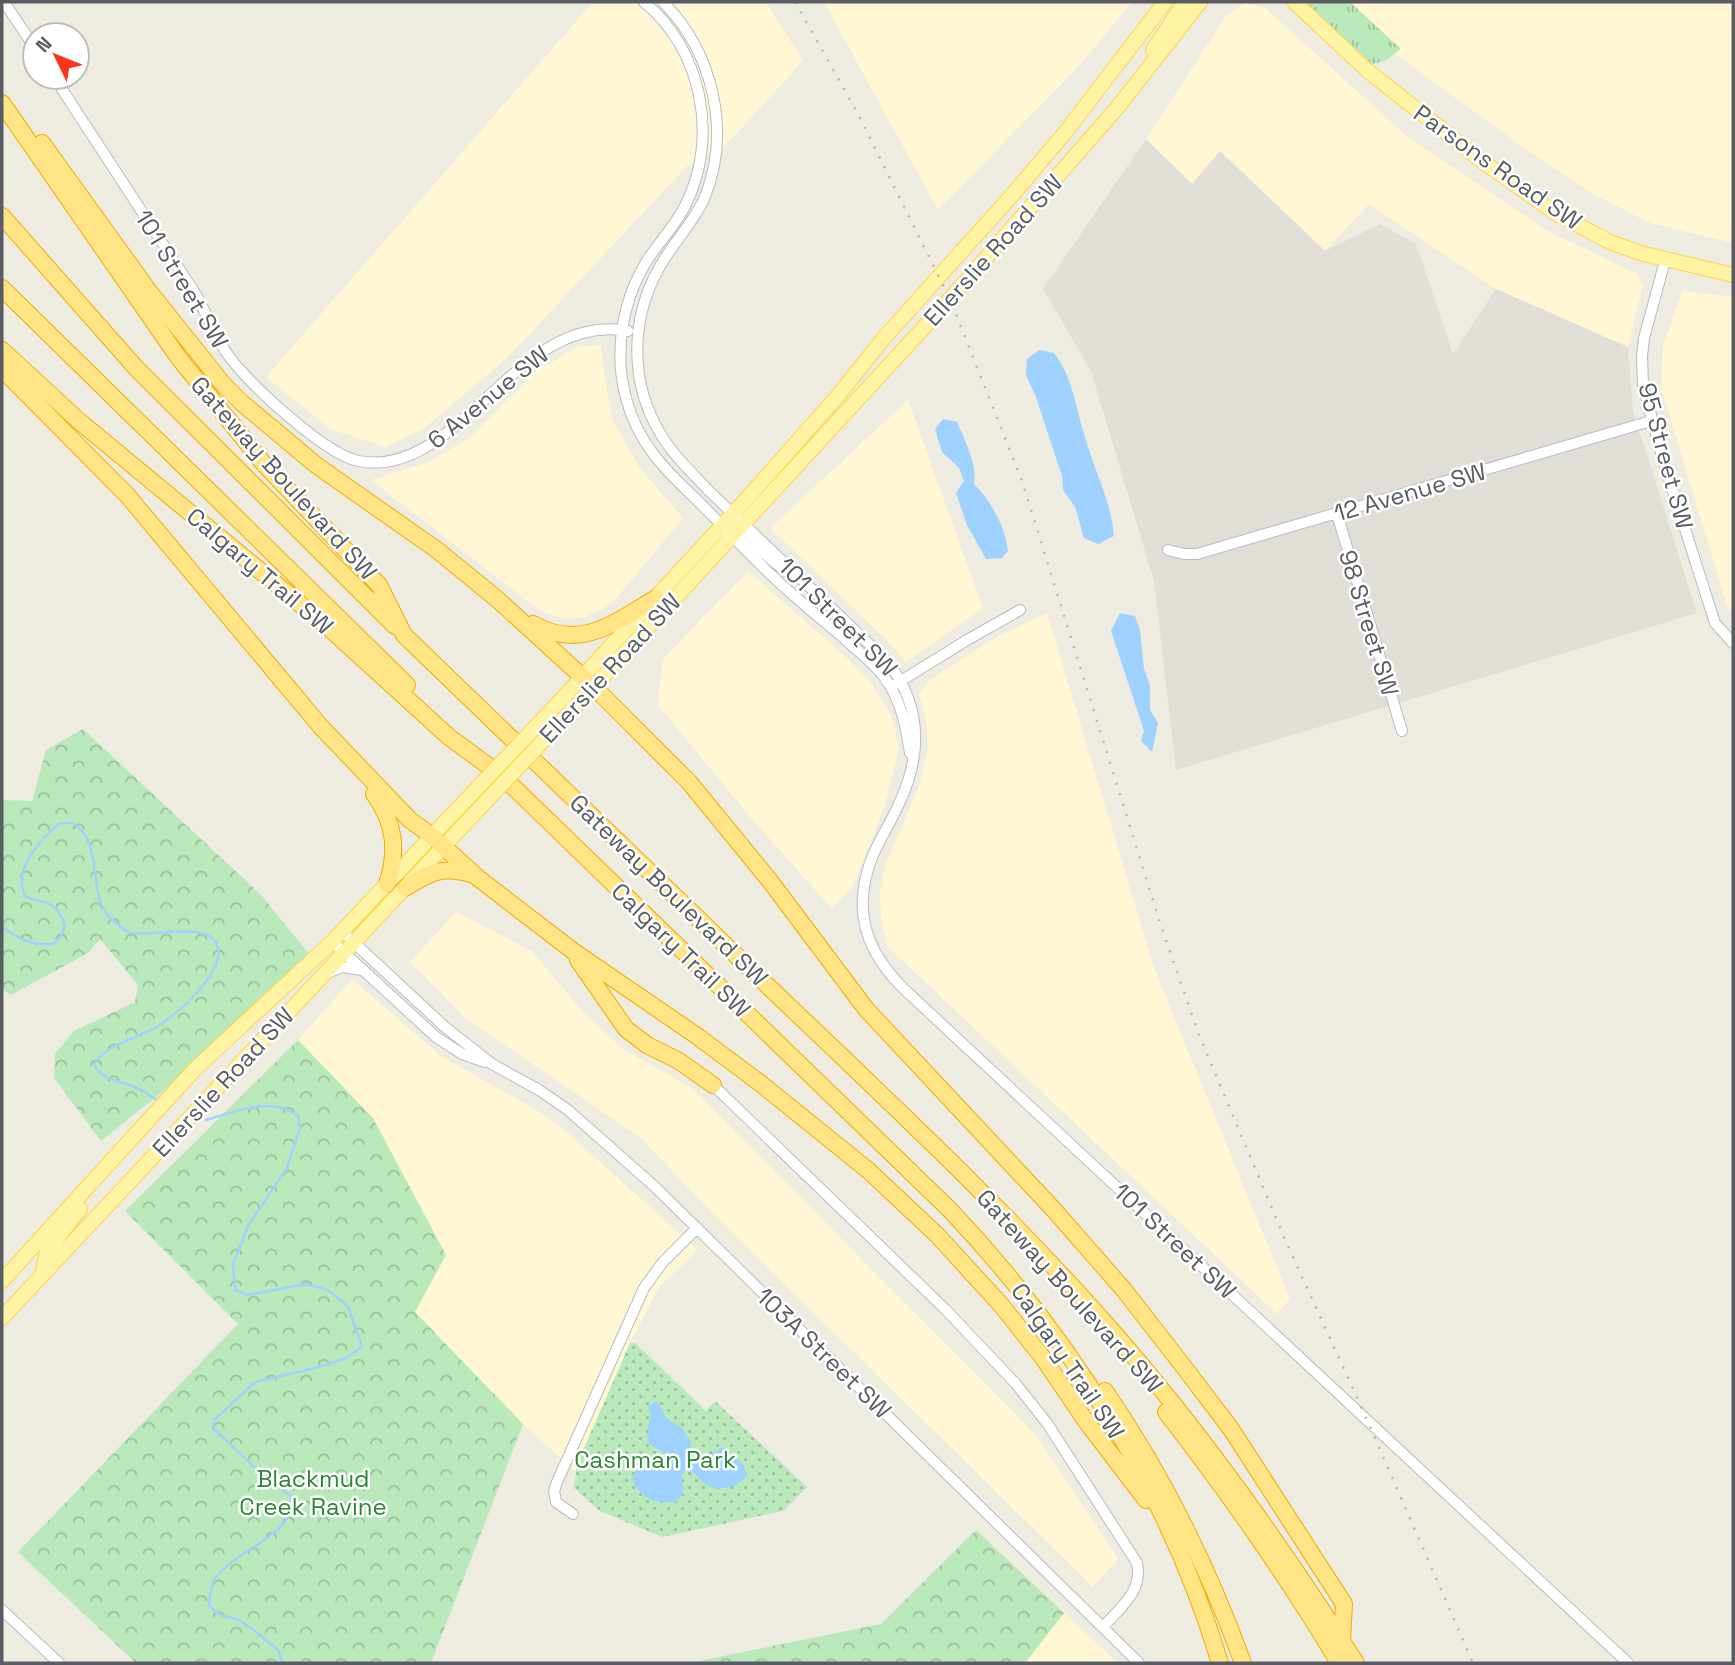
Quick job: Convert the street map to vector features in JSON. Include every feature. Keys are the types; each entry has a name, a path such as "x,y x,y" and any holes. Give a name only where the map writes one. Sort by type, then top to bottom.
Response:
{"highway":[{"path":"2,92 148,290 223,384 284,440 438,550 498,599 588,682 689,782 770,881 866,1009 1054,1210 1124,1290 1187,1371 1231,1429 1344,1604 1342,1642"},
{"name":"Gateway Boulevard SW","path":"2,103 192,376 288,490 379,585 404,635 970,1181 1081,1295 1157,1383 1214,1456 1294,1567 1356,1663"},
{"path":"2,216 136,368 404,635"},
{"path":"2,288 253,536 502,776"},
{"name":"Calgary Trail SW","path":"2,350 79,421 328,627 449,737 502,776 985,1247 1028,1298 1093,1390 1138,1467 1187,1572 1220,1663"},
{"path":"2,369 127,495 337,745 376,796 389,820 394,841 393,867 387,884"},
{"path":"498,599 546,631 572,636 585,635 609,626 656,598"},
{"path":"337,745 410,820 438,841 478,878 562,943 728,1058 904,1202 1002,1306 1167,1527"},
{"path":"405,888 427,875 443,870 455,870 478,878"},
{"path":"562,943 590,976 625,1029 647,1045 679,1060 713,1085"},
{"path":"985,1247 1034,1296 1082,1357 1132,1431 1193,1542 1243,1663"},
{"path":"1081,1295 1097,1325 1254,1531 1339,1663"}],"main road":[{"name":"Ellerslie Road SW","path":"588,682 656,598 733,526 884,338 1064,134 1165,2"},
{"path":"1147,71 1154,47 1185,2"},
{"name":"Ellerslie Road SW","path":"2,1282 195,1069 337,937 387,884 438,841 459,830 588,682 950,299 1117,108 1200,2"},
{"path":"1186,20 1206,2"},
{"name":"Parsons Road SW","path":"1295,4 1368,71 1557,214 1602,238 1665,261 1733,275"},
{"name":"Ellerslie Road SW","path":"2,1318 405,888 438,841 447,820 568,704"},
{"path":"43,1274 47,1251 79,1210 103,1172"}],"street":[{"path":"4,2 21,27"},
{"path":"644,2 671,31 691,65 704,133 700,162 692,189 678,217 650,256 631,293 622,330 622,379 633,422 653,455 733,526"},
{"path":"663,2 684,25 704,62 714,99 717,132 712,172 704,199 657,271 643,304 637,332 639,374 643,394 660,432 733,526"},
{"name":"101 Street SW","path":"63,91 198,298 232,361 318,441 339,454"},
{"name":"95 Street SW","path":"1665,261 1644,338 1643,385 1651,421 1715,623 1733,643"},
{"name":"6 Avenue SW","path":"339,454 358,461 378,462 398,460 416,453 447,433 546,348 586,332 611,328 637,332"},
{"name":"12 Avenue SW","path":"1168,550 1197,554 1651,421"},
{"name":"98 Street SW","path":"1336,514 1402,732"},
{"name":"101 Street SW","path":"733,526 775,563 811,588 887,661 901,681 912,708 917,730 903,794 873,854 864,889 865,927 874,952 886,970 1628,1663"},
{"name":"101 Street SW","path":"733,526 784,586 874,665 891,688 903,717 911,762"},
{"path":"891,688 967,639 1020,610"},
{"name":"103A Street SW","path":"337,937 437,1021 492,1063 554,1100 586,1124 654,1185 1139,1663"},
{"name":"103A Street SW","path":"350,949 364,971 446,1044 462,1054 492,1063"},
{"path":"326,974 350,966 364,971"},
{"path":"713,1085 946,1311 1016,1384 1048,1423 1137,1563 1138,1584 1132,1596 1104,1626"},
{"path":"573,1514 556,1502 554,1490 557,1482 643,1288 655,1270 697,1228"},
{"path":"2,1610 58,1663"}],"shaded area":[{"path":"593,2 766,2 803,61 727,144 687,166 507,358 422,430 385,447 330,429 266,377"},
{"path":"824,2 1132,2 1080,65 938,210"},
{"path":"1334,2 1733,2 1733,243 1650,223 1593,194 1521,146 1379,42"},
{"path":"1245,3 1265,8 1409,138 1549,232 1636,273 1643,285 1628,347 1496,289 1369,204 1325,251 1220,151 1192,184 1146,139 1226,16"},
{"path":"1146,139 1192,184 1220,151 1325,251 1380,224 1416,244 1453,354 1496,289 1628,347 1633,411 1697,613 1176,770 1154,581 1091,371 1043,289"},
{"path":"1682,291 1733,297 1733,608 1728,610 1661,387 1663,346"},
{"path":"601,345 613,421 639,467 683,518 614,601 585,617 565,619 539,610 371,480 429,462 469,438 534,373 578,346"},
{"path":"908,400 983,608 906,662 890,643 770,528"},
{"path":"748,571 870,681 891,715 896,733 898,752 883,812 852,887 832,909 751,818 658,705 663,659"},
{"path":"1047,613 1154,968 1290,1299 1277,1314 888,947 881,921 880,894 885,866 919,786 928,749 927,726 919,693 930,680 998,636"},
{"path":"456,912 532,951 582,1011 624,1050 691,1087 1036,1435 1118,1559 1093,1587 714,1215 641,1138 465,1018 410,962"},
{"path":"352,979 441,1056 543,1114 570,1135 698,1250 660,1286 630,1343 576,1472 523,1424 414,1312 298,1040"},
{"path":"1064,1613 1118,1663 1025,1663"}],"green space":[{"path":"1306,2 1350,2 1401,49 1385,61 1372,64"},
{"path":"83,729 261,895 309,954 187,1072 101,1141 54,1078 55,1054 74,1031 135,1002 138,985 100,939 88,953 11,995 2,989 2,800 32,801 46,750"},
{"name":"Blackmud Creek Ravine","path":"298,1040 373,1118 446,1255 415,1312 523,1424 431,1663 136,1663 18,1552 238,1324 125,1211"},
{"name":"Cashman Park","path":"630,1343 635,1343 706,1411 715,1401 807,1487 783,1511 662,1537 600,1511 574,1488 577,1464"},
{"path":"976,1530 1064,1613 1025,1663 689,1663 881,1624"}],"water":[{"path":"1039,350 1054,353 1065,371 1105,496 1114,536 1098,544 1084,538 1075,507 1063,490 1062,476 1026,375 1027,359"},
{"path":"943,419 957,422 972,460 974,484 1001,524 1008,551 1002,558 986,559 967,525 956,493 964,481 959,468 942,452 935,429"},
{"path":"1120,613 1135,616 1140,630 1144,669 1150,685 1150,710 1158,723 1152,752 1141,741 1144,731 1111,631"},
{"path":"656,1401 666,1418 682,1428 691,1442 687,1460 702,1459 724,1447 744,1465 747,1476 744,1480 724,1488 714,1488 685,1469 682,1476 683,1494 676,1502 655,1501 643,1495 632,1477 637,1471 645,1465 669,1469 673,1462 648,1442 651,1415 648,1408"}],"waterway":[{"path":"2,927 20,938 39,944 53,944 62,934 65,925 58,911 55,907 26,897 22,876 30,856 44,838 60,823 73,823 83,832 89,844 96,884 104,909 120,927 139,933 192,932 213,939 218,948 218,959 214,970 197,992 158,1026 115,1046 94,1064 97,1070 107,1077 137,1088 157,1100"},
{"path":"206,1120 265,1106 288,1110 298,1116 300,1128 287,1168 249,1224 233,1264 235,1290 247,1295 306,1284 328,1290 348,1306 362,1347 346,1358 319,1367 255,1382 214,1420 213,1428 267,1479 291,1496 291,1507 284,1523 232,1562 215,1579 209,1606 220,1615 237,1619 255,1631 279,1651 282,1663"}],"railway":[{"path":"795,2 857,112 950,299 1022,481 1161,926 1199,1035 1287,1244 1473,1663"}]}
